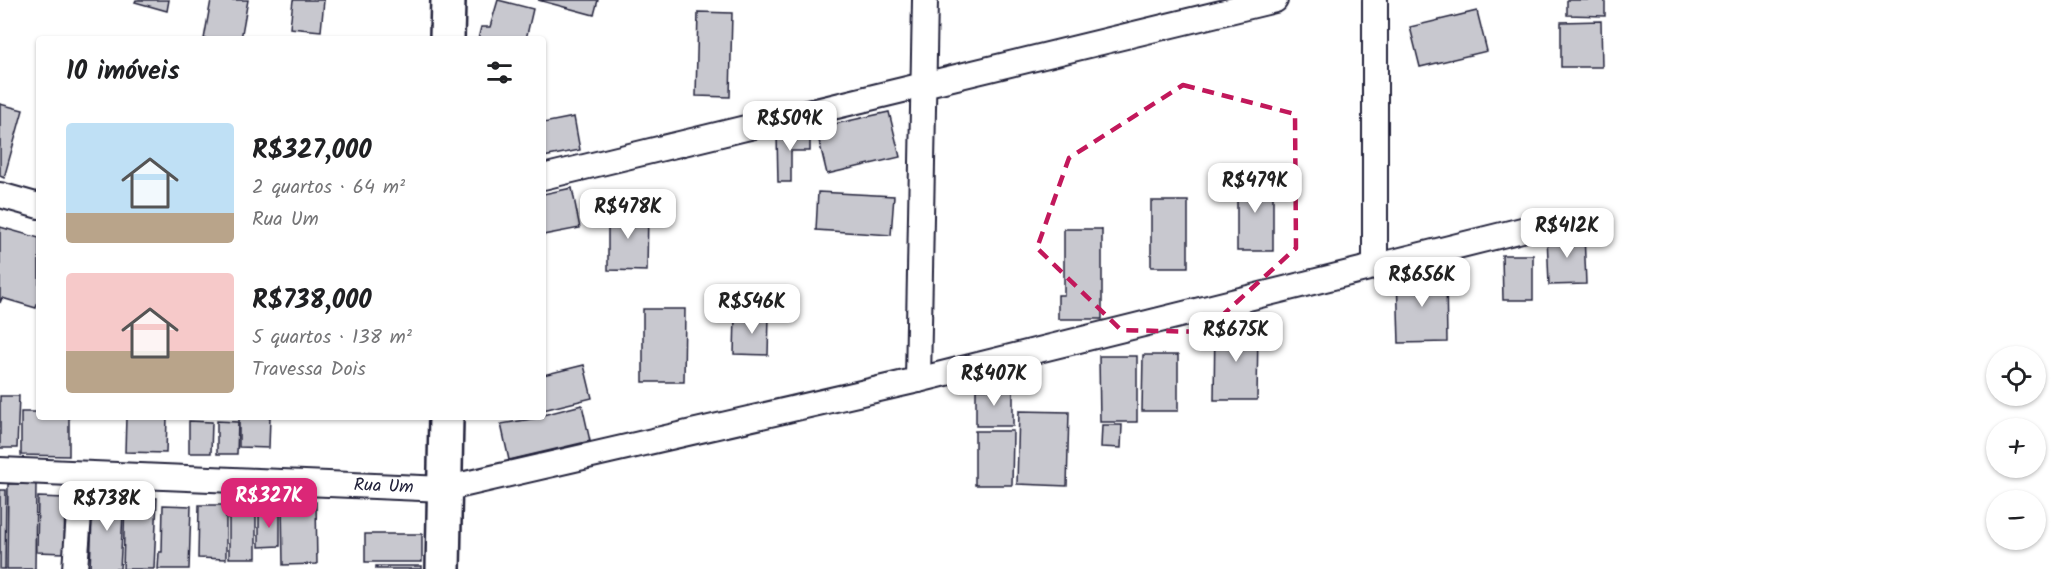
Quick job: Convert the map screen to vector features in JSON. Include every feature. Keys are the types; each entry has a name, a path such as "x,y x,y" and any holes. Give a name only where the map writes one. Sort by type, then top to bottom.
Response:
{"street":[{"path":"447,36 448,0"},
{"path":"918,380 925,0"},
{"path":"546,176 1275,0"},
{"path":"1375,0 1375,266"},
{"path":"0,195 36,205"},
{"name":"Rua Um","path":"0,470 444,489 918,380 1526,230"},
{"path":"443,569 446,420"},
{"path":"75,569 82,474"}],"highlighted area":[{"path":"1183,85 1295,114 1296,248 1204,332 1121,330 1037,248 1069,158"}],"building":[{"path":"136,0 169,0 167,11 135,2"},
{"path":"211,0 248,0 242,36 205,36"},
{"path":"293,0 324,0 321,31 290,28"},
{"path":"498,0 533,9 527,36 479,36 481,27 490,27"},
{"path":"538,0 598,0 594,15"},
{"path":"1567,0 1605,0 1605,16 1567,15"},
{"path":"1477,11 1487,51 1420,67 1410,27"},
{"path":"698,12 732,13 730,97 696,96"},
{"path":"1601,21 1602,67 1561,67 1561,22"},
{"path":"0,104 23,110 4,178 0,176"},
{"path":"889,112 900,157 827,174 816,128"},
{"path":"574,117 580,150 546,156 546,122"},
{"path":"810,133 810,151 791,151 791,182 778,182 777,134"},
{"path":"1237,178 1273,178 1273,251 1237,251"},
{"path":"572,188 580,228 546,234 546,193"},
{"path":"818,192 894,196 891,235 816,230"},
{"path":"1151,201 1188,201 1188,267 1151,267"},
{"path":"608,209 648,209 647,271 608,270"},
{"path":"0,227 36,237 36,308 2,298 0,303"},
{"path":"1064,229 1102,229 1102,319 1058,319 1058,295 1064,295"},
{"path":"1584,233 1586,284 1549,285 1547,235"},
{"path":"1502,255 1533,255 1533,300 1503,300"},
{"path":"1446,274 1447,342 1399,343 1397,275"},
{"path":"643,309 685,309 684,382 643,382"},
{"path":"735,315 769,316 768,355 734,354"},
{"path":"1215,325 1258,325 1257,400 1214,400"},
{"path":"1143,355 1178,355 1178,411 1142,411"},
{"path":"1099,356 1137,356 1137,422 1100,422"},
{"path":"584,365 592,398 546,409 546,374"},
{"path":"976,389 1013,389 1013,426 976,426"},
{"path":"0,396 19,396 17,448 0,448"},
{"path":"582,405 590,441 509,460 501,424 525,420 546,420 546,414"},
{"path":"1019,411 1069,412 1067,486 1017,484"},
{"path":"21,412 36,412 36,420 69,420 69,456 21,455"},
{"path":"126,420 167,420 166,453 125,452"},
{"path":"239,420 270,420 269,448 239,447"},
{"path":"189,421 212,422 211,453 189,453"},
{"path":"217,421 238,422 237,454 217,454"},
{"path":"1102,425 1122,425 1121,448 1101,447"},
{"path":"975,431 1013,431 1012,485 975,485"},
{"path":"8,484 36,484 35,569 7,569"},
{"path":"0,490 6,490 5,569 0,569"},
{"path":"93,494 124,496 120,569 90,569"},
{"path":"38,497 65,498 64,553 37,552"},
{"path":"125,497 157,498 154,569 123,569"},
{"path":"282,502 316,502 317,564 283,565"},
{"path":"229,504 256,504 256,558 229,558"},
{"path":"163,505 191,506 189,569 158,569 159,552 162,552"},
{"path":"199,505 226,505 226,559 198,558"},
{"path":"259,512 280,512 280,546 259,547"},
{"path":"365,534 422,534 422,562 365,562"},
{"path":"376,566 422,566 422,569 376,569"}]}
